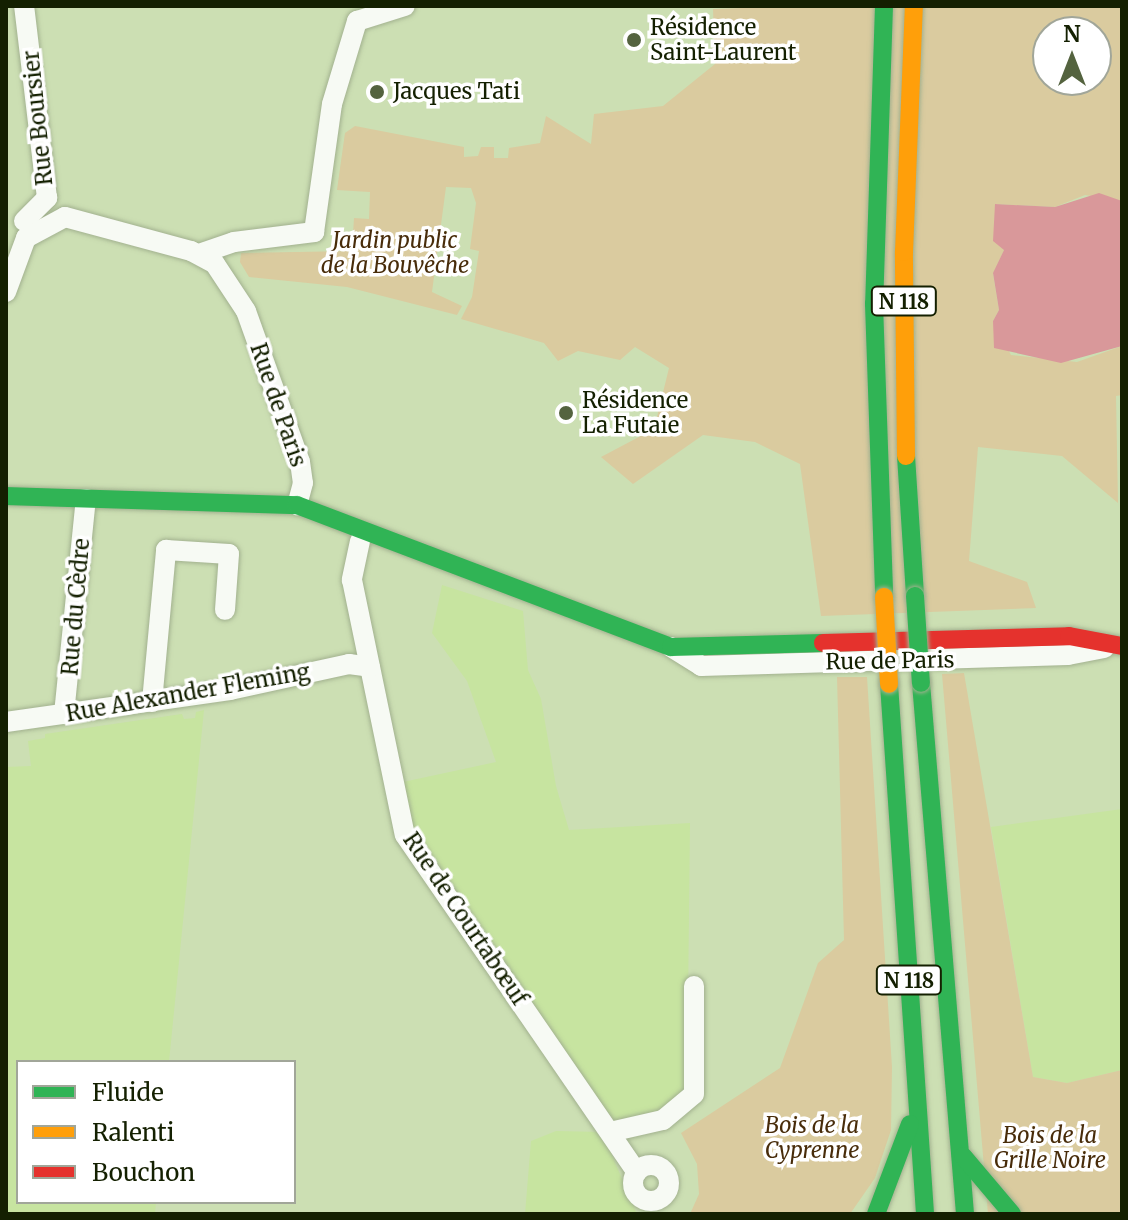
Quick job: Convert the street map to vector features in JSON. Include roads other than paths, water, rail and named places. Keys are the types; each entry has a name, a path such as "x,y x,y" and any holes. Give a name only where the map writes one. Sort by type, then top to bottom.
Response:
{"main road":[{"name":"N 118","path":"884,6 874,304 884,597 925,1214"},
{"name":"N 118","path":"914,6 904,252 905,432 921,683 963,1156 965,1214"},
{"path":"6,496 297,505"},
{"name":"Rue de Paris","path":"297,505 671,647"},
{"path":"876,1214 906,1142 917,1086"},
{"path":"963,1156 1012,1214"}],"street":[{"name":"Rue Boursier","path":"19,225 47,198 24,6"},
{"path":"199,254 234,242 314,232 332,104 357,21 405,6"},
{"path":"47,198 55,221"},
{"name":"Rue de Paris","path":"55,221 109,234"},
{"name":"Rue de Paris","path":"19,225 55,221 199,254 215,264 246,311 300,462 303,483 297,505"},
{"path":"6,292 19,225"},
{"name":"Rue du Cèdre","path":"64,714 86,499"},
{"name":"Rue de Courtabœuf","path":"360,541 352,580 405,835 637,1172"},
{"path":"152,702 166,550 229,554 225,610"},
{"name":"Rue de Paris","path":"671,647 701,666 1068,655 1118,646"},
{"name":"Rue Alexander Fleming","path":"6,722 152,702 349,664 370,667"},
{"path":"610,1132 663,1120 694,1094 694,986"}],"place":[{"name":"Résidence Saint-Laurent","path":"634,40"},
{"name":"Jacques Tati","path":"377,92"},
{"name":"Résidence La Futaie","path":"566,413"}],"park label":[{"name":"Jardin public de la Bouvêche","path":"395,252"},
{"name":"Bois de la Cyprenne","path":"812,1138"},
{"name":"Bois de la Grille Noire","path":"1050,1148"}]}
